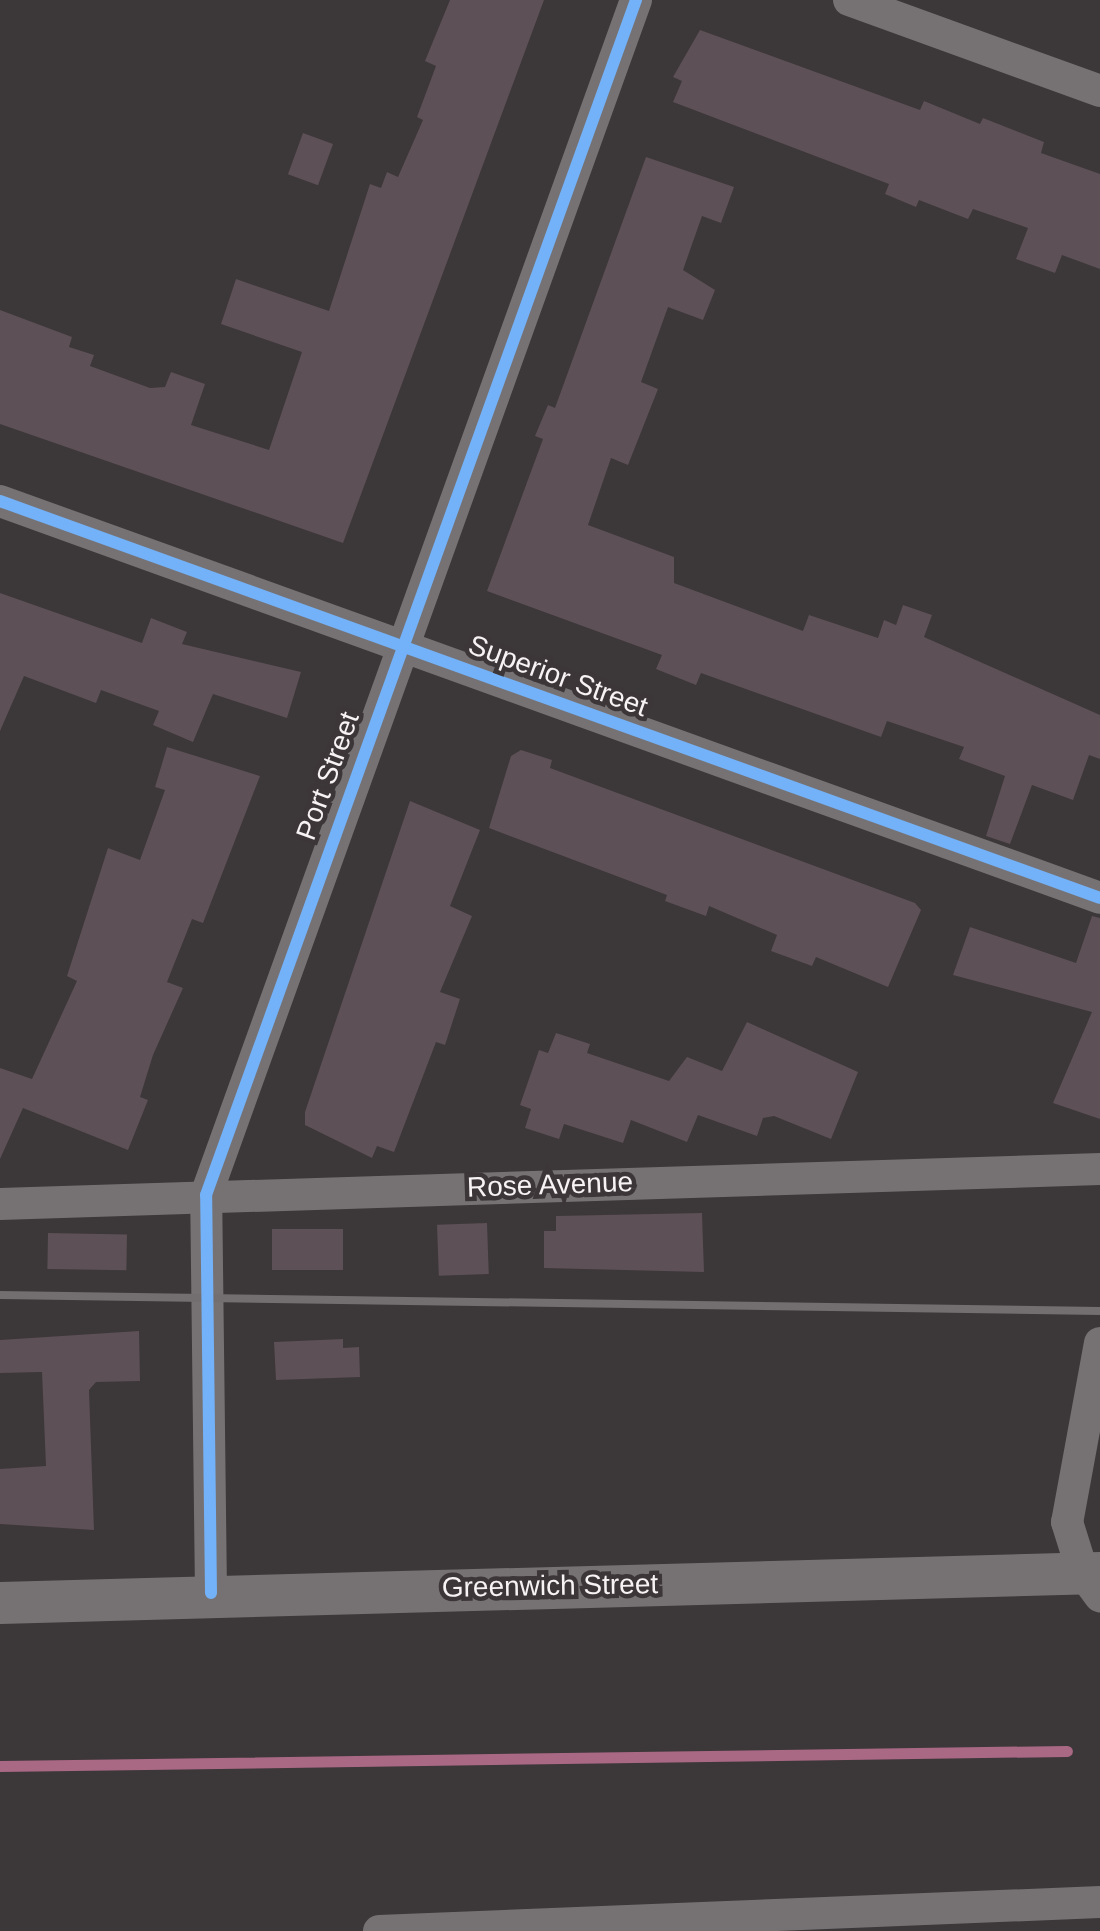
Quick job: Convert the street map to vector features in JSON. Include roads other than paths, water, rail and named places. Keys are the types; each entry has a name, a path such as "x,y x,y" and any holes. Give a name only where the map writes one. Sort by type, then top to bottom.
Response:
{"street":[{"name":"Port Street","path":"211,1594 206,1195 636,0"},
{"path":"848,0 1100,91"},
{"name":"Superior Street","path":"0,501 1100,898"},
{"name":"Rose Avenue","path":"0,1204 1100,1169"},
{"path":"1094,1580 1067,1522 1100,1343"},
{"name":"Greenwich Street","path":"0,1603 211,1594 1094,1580"},
{"path":"379,1931 654,1925 1100,1902"}],"waterway":[{"path":"0,1766 1067,1751"}],"railway":[{"path":"0,1295 1100,1311"}]}
